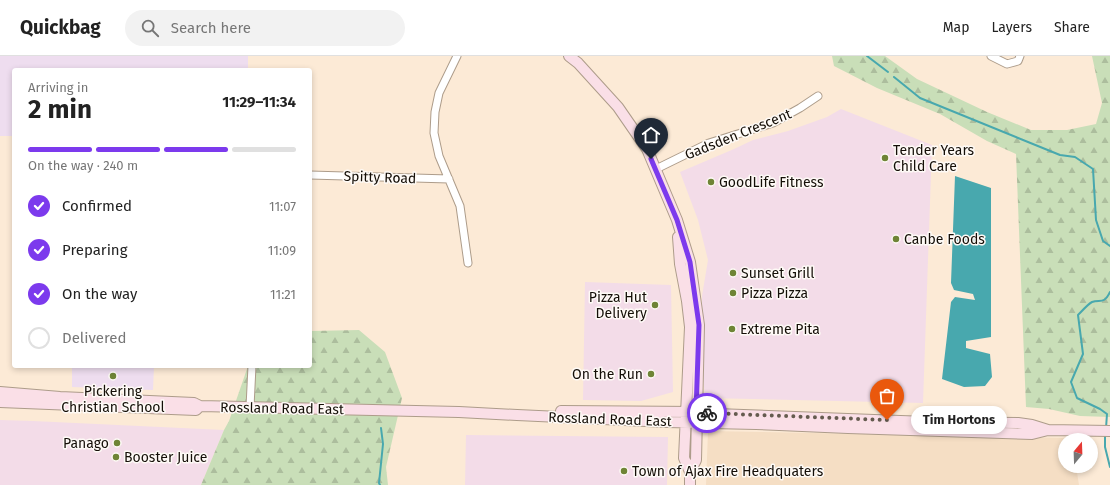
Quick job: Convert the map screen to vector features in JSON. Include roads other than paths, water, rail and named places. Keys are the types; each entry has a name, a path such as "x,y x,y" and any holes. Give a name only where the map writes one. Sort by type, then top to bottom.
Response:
{"main road":[{"path":"569,56 578,63 618,107 647,149 677,220 690,262 699,325 691,417 684,458 690,472 690,485"},
{"name":"Rossland Road East","path":"0,392 60,397 194,403 200,406 459,412 517,416 691,417 1018,423 1032,424 1048,430 1110,431"},
{"name":"Rossland Road East","path":"0,402 196,410 200,406"}],"street":[{"path":"457,56 439,93 435,112 434,133 439,156 460,206 468,262"},
{"path":"991,56 1007,64 1018,61 1020,56"},
{"name":"Gadsden Crescent","path":"656,169 709,143 773,123 818,96"},
{"name":"Spitty Road","path":"312,175 449,179"},
{"path":"250,407 252,368"}],"water":[{"path":"955,176 991,188 991,337 966,341 966,348 990,354 992,377 985,386 964,387 942,379 951,302 955,297 975,300 973,294 954,290 951,283"}],"waterway":[{"path":"867,56 888,72"},
{"path":"894,77 920,98 1060,155 1075,157 1093,169 1096,220 1103,241 1110,246"},
{"path":"1106,428 1107,414 1077,398 1071,382 1083,354 1078,315 1092,302 1106,299 1110,292"},
{"path":"380,485 383,444 381,428"},
{"path":"1105,434 1105,447 1110,467"}],"place":[{"name":"Tender Years Child Care","path":"885,158"},
{"name":"GoodLife Fitness","path":"711,182"},
{"name":"Canbe Foods","path":"896,239"},
{"name":"Sunset Grill","path":"733,273"},
{"name":"Pizza Pizza","path":"733,293"},
{"name":"Pizza Hut Delivery","path":"655,305"},
{"name":"Extreme Pita","path":"732,329"},
{"name":"On the Run","path":"651,374"},
{"name":"Pickering Christian School","path":"113,376"},
{"name":"Tim Hortons","path":"887,420"},
{"name":"Panago","path":"117,443"},
{"name":"Booster Juice","path":"116,457"},
{"name":"Town of Ajax Fire Headquaters","path":"624,471"}]}
